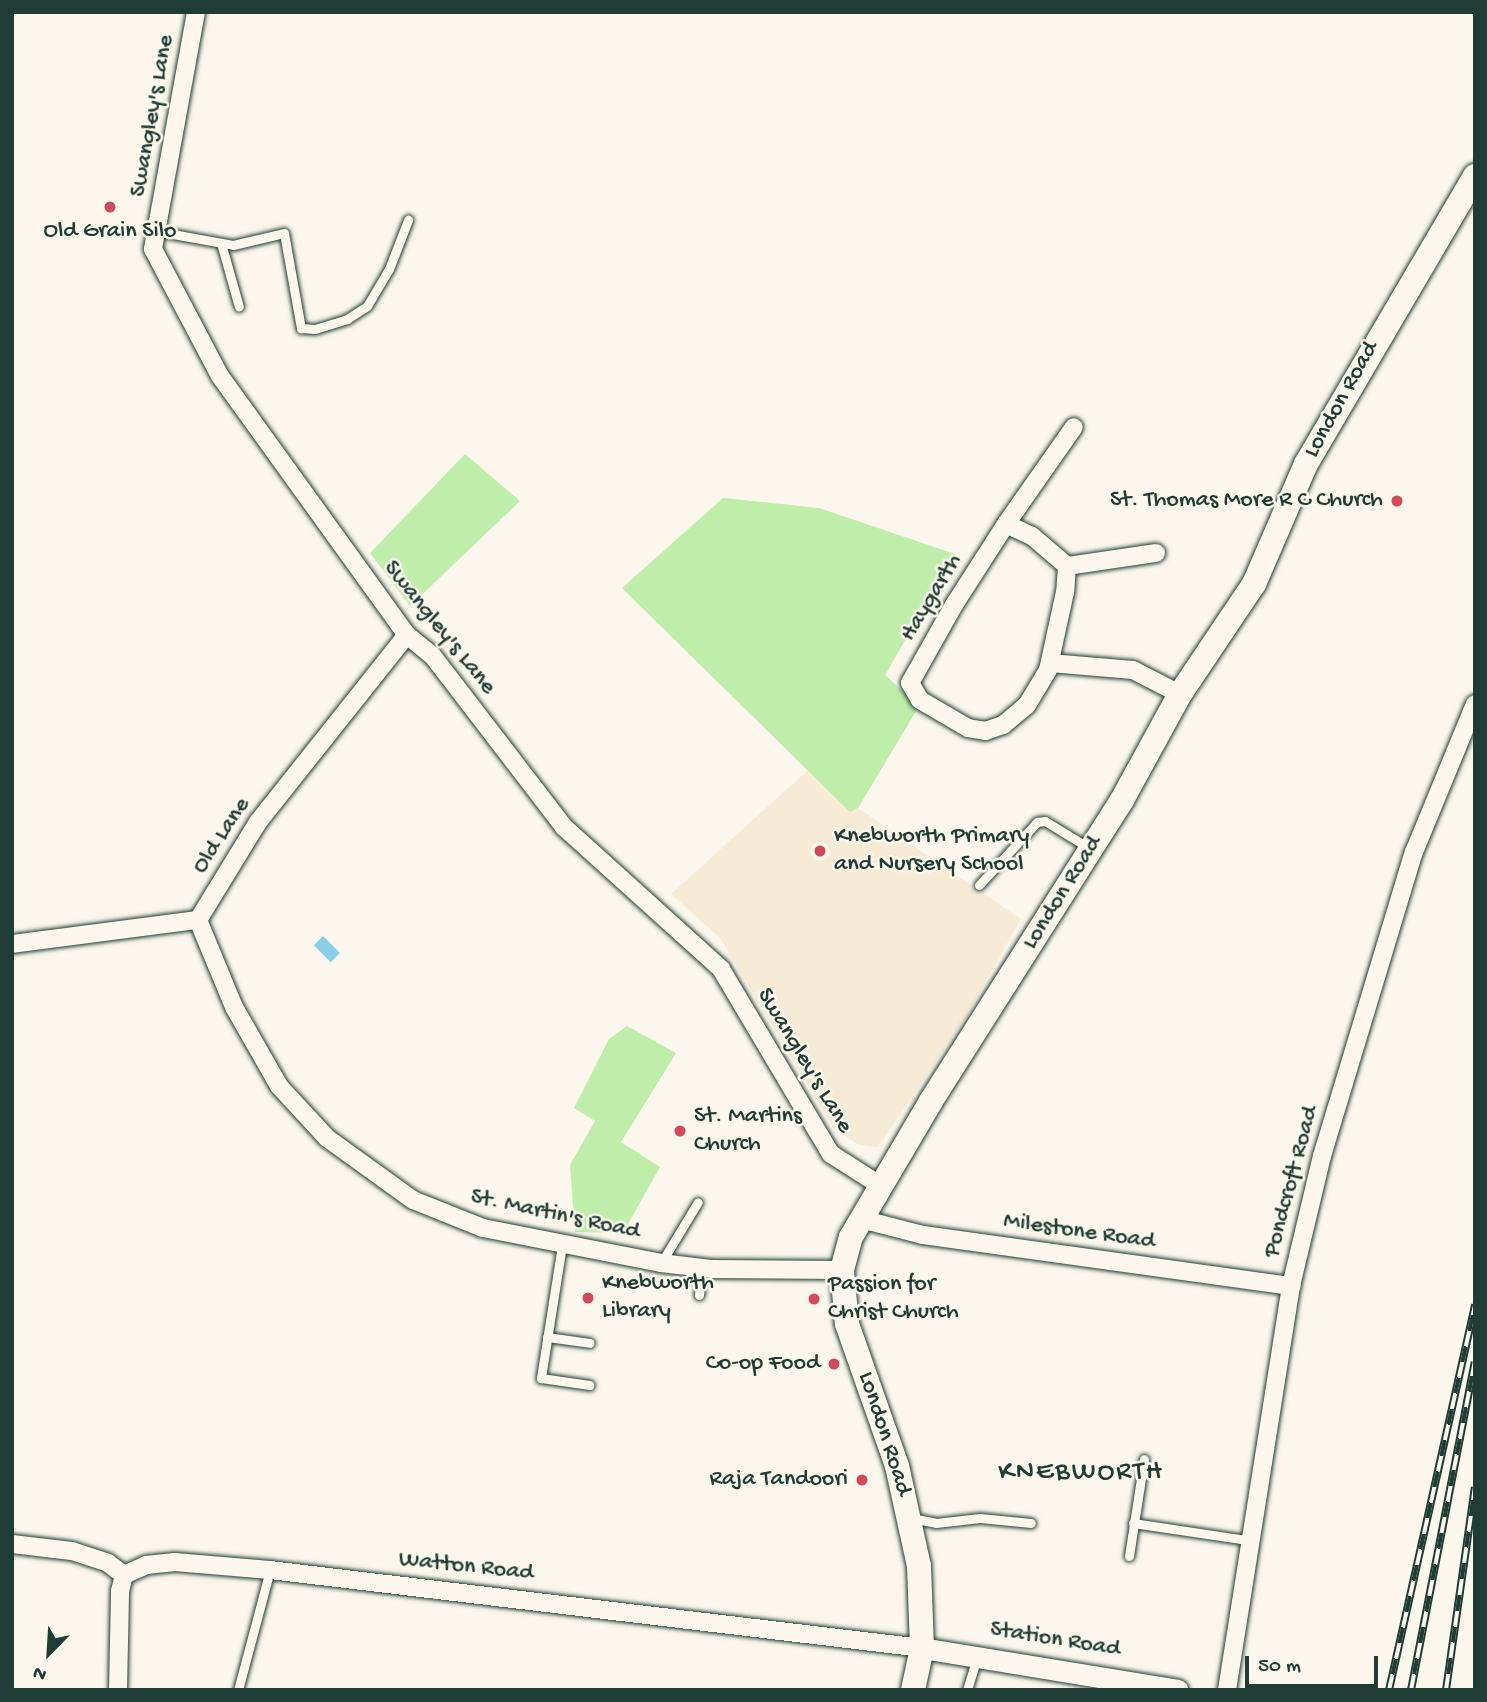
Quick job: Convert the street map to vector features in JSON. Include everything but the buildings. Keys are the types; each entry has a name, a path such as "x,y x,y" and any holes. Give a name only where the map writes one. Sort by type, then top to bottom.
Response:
{"main road":[{"name":"London Road","path":"913,1690 922,1648 919,1566 910,1518 847,1324 842,1270 861,1219 1091,849 1180,694 1254,584 1306,464 1383,326 1469,206 1475,176"}],"street":[{"name":"Swangley's Lane","path":"196,12 153,249 220,376 407,635 432,655 564,827 721,969 831,1154 881,1186"},
{"path":"1074,427 1006,524 1032,536 1067,566 1156,553"},
{"name":"Haygarth","path":"1006,524 910,682 920,700 968,728 986,731 1003,725 1027,705 1050,663 1067,566"},
{"name":"Old Lane","path":"198,920 258,822 407,635"},
{"path":"1050,663 1133,670 1180,694"},
{"name":"Pondcroft Road","path":"1227,1690 1254,1541 1291,1286 1322,1156 1414,852 1475,704"},
{"path":"12,944 198,920"},
{"name":"St. Martin's Road","path":"198,920 257,1054 301,1114 382,1181 450,1217 562,1245 702,1268 842,1270"},
{"name":"Milestone Road","path":"861,1219 923,1235 1291,1286"},
{"path":"12,1544 72,1552 108,1563 124,1575 120,1591 118,1690"},
{"name":"Watton Road","path":"124,1575 146,1565 175,1562 270,1570 922,1648"},
{"name":"Station Road","path":"922,1648 978,1654 1178,1690"}],"lane":[{"path":"156,231 233,245 284,233 301,328 315,329 347,319 367,306 389,269 408,220"},
{"path":"222,243 239,307"},
{"path":"979,885 1037,822 1045,821 1091,849"},
{"path":"661,1263 698,1202"},
{"path":"562,1245 541,1378 589,1385"},
{"path":"699,1295 702,1268"},
{"path":"547,1337 590,1343"},
{"path":"1129,1556 1144,1459"},
{"path":"910,1518 936,1523 979,1518 1031,1523"},
{"path":"1133,1523 1254,1541"},
{"path":"238,1690 270,1570"},
{"path":"967,1690 978,1654"}],"shaded area":[{"name":"Knebworth Primary and Nursery School","path":"622,588 892,664 885,676 919,706 858,808 1021,919 965,1018 878,1147 859,1145 834,1129 720,938 671,894 808,770"}],"green space":[{"path":"465,454 520,501 410,606 370,553"},
{"path":"723,498 819,508 955,554 885,675 919,706 858,808 850,812 622,588"},
{"path":"627,1026 676,1053 621,1142 660,1167 623,1233 575,1232 570,1165 595,1121 574,1108 609,1039"}],"water":[{"path":"323,936 340,953 331,962 314,945"}],"railway":[{"path":"1389,1690 1475,1304"},
{"path":"1411,1690 1475,1362"},
{"path":"1446,1690 1475,1487"}],"place":[{"name":"Old Grain Silo","path":"110,207"},
{"name":"St. Thomas More R C Church","path":"1397,501"},
{"name":"Knebworth Primary and Nursery School","path":"820,851"},
{"name":"St. Martins Church","path":"680,1131"},
{"name":"Knebworth Library","path":"588,1298"},
{"name":"Passion for Christ Church","path":"814,1299"},
{"name":"Co-op Food","path":"834,1364"},
{"name":"Raja Tandoori","path":"862,1480"}],"district":[{"name":"KNEBWORTH","path":"1081,1473"}]}
